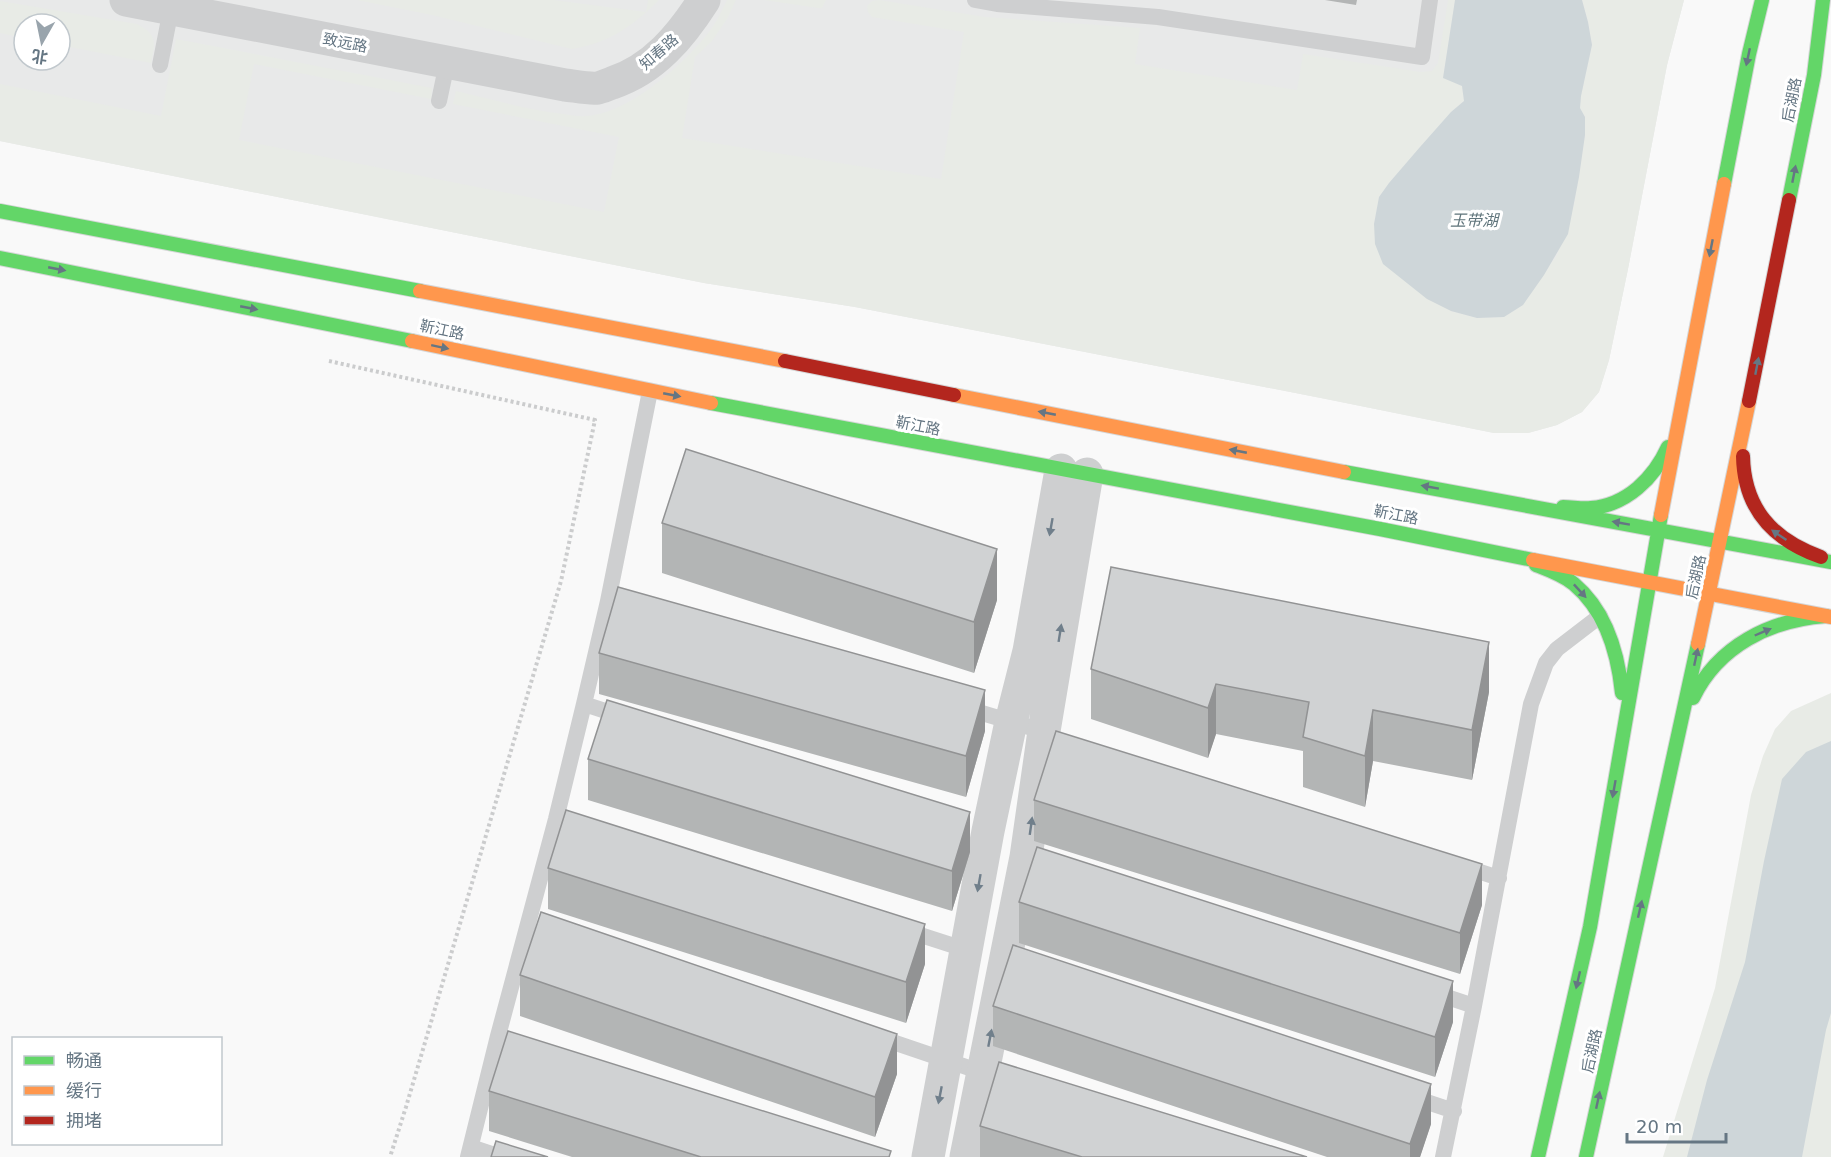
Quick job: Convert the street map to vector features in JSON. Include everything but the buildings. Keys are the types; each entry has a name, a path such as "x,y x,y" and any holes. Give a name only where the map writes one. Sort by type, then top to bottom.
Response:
{"main road":[{"name":"后湖路","path":"1538,1157 1590,927 1658,529 1749,54 1762,0"},
{"name":"后湖路","path":"1586,1157 1745,423 1814,75 1823,0"},
{"path":"0,211 797,364 1328,469 1831,561"},
{"name":"靳江路","path":"0,258 650,391 1380,529 1709,595 1829,616"},
{"path":"1517,504 1592,508 1617,502 1644,484 1661,463 1683,396"},
{"path":"1745,423 1743,462 1747,484 1755,506 1769,528 1803,551 1831,561"},
{"path":"1510,555 1545,568 1573,583 1596,609 1611,641 1620,673 1624,731"},
{"path":"1678,739 1696,690 1715,663 1746,640 1779,625 1800,618 1829,616"}],"street":[{"name":"致远路","path":"126,0 565,85"},
{"path":"208,0 588,72 612,68 637,51 659,33 685,0"},
{"name":"知春路","path":"565,85 598,88 624,79 647,66 687,27 704,0"},
{"path":"928,1157 967,950 983,830 1074,472"},
{"path":"966,1157 994,1076 1010,963 1055,734 1074,472"}],"lane":[{"path":"975,0 997,4 1158,17 1422,57 1430,0"},
{"path":"160,65 171,9"},
{"path":"439,101 447,63"},
{"path":"501,1157 470,1152 561,821 650,391"},
{"path":"608,601 652,614"},
{"path":"1443,1157 1454,1111 1531,704 1546,663 1557,649 1600,616"},
{"path":"584,704 640,722"},
{"path":"955,705 1055,734"},
{"path":"1442,859 1499,878"},
{"path":"887,924 967,950"},
{"path":"1418,987 1474,1006"},
{"path":"856,1030 994,1076"},
{"path":"1397,1092 1454,1111"}],"path":[{"path":"327,361 595,420 561,581 410,1096 390,1157"}],"shaded area":[{"path":"0,0 1684,0 1667,65 1609,360 1599,392 1582,412 1557,425 1528,433 1494,433 855,307 704,283 0,141"},
{"path":"357,0 553,0 646,12 609,38 572,49 432,15"},
{"path":"648,0 659,0 649,9 646,12"},
{"path":"727,0 736,0 727,19 712,41 695,57 682,138 941,179 964,32 872,17 867,6 872,1 879,0 985,17 1140,28 1135,64 1297,90 1303,54 1421,72 1432,71 1438,63 1448,0 1455,0 1443,77 1462,86 1464,101 1451,112 1389,183 1379,197 1374,224 1451,311 1477,318 1504,317 1523,305 1557,255 1574,205 1585,135 1585,117 1580,108 1581,96 1592,45 1582,0 1684,0 1667,65 1609,360 1599,392 1582,412 1557,425 1528,433 1494,433 855,307 704,283 0,141 0,84 161,116 176,39 432,88 431,99 254,64 239,140 604,212 619,137 453,104 456,91 550,112 581,116 602,113 636,98 668,74 709,32"},
{"path":"764,0 826,0 822,8 818,8"},
{"path":"0,1 66,12 12,12 12,36 0,33"},
{"path":"72,13 137,24 144,28 152,36 154,44 151,63 72,47"},
{"path":"1831,693 1831,1157 1663,1157 1715,988 1751,795 1763,756 1775,729 1791,711"}],"water":[{"name":"玉带湖","path":"1455,0 1582,0 1592,45 1581,96 1580,108 1585,117 1585,135 1568,234 1523,305 1504,317 1477,318 1451,311 1427,299 1383,264 1375,244 1374,224 1379,197 1420,147 1464,101 1462,86 1443,78"},
{"path":"1831,741 1831,1013 1802,1157 1687,1157 1707,1080 1745,962 1782,779 1806,752"}],"traffic: fast":[{"path":"1724,184 1749,54 1762,0"},
{"path":"1789,200 1814,75 1823,0"},
{"path":"0,211 420,291"},
{"path":"0,258 412,341"},
{"path":"711,403 1533,560"},
{"path":"1563,507 1604,506 1627,496 1647,479 1668,447"},
{"path":"1344,472 1831,562"},
{"path":"1538,1157 1590,927 1661,515"},
{"path":"1536,565 1570,581 1594,607 1613,648 1622,693"},
{"path":"1693,698 1716,664 1748,639 1785,623 1826,616"},
{"path":"1586,1157 1698,644"}],"traffic: slow":[{"path":"1661,515 1724,184"},
{"path":"420,291 785,361"},
{"path":"412,341 711,403"},
{"path":"954,395 1344,472"},
{"path":"1698,644 1749,401"},
{"path":"1533,560 1831,617"}],"traffic: jam":[{"path":"1749,401 1789,200"},
{"path":"785,361 954,395"},
{"path":"1743,456 1749,492 1764,520 1789,542 1821,557"}]}
